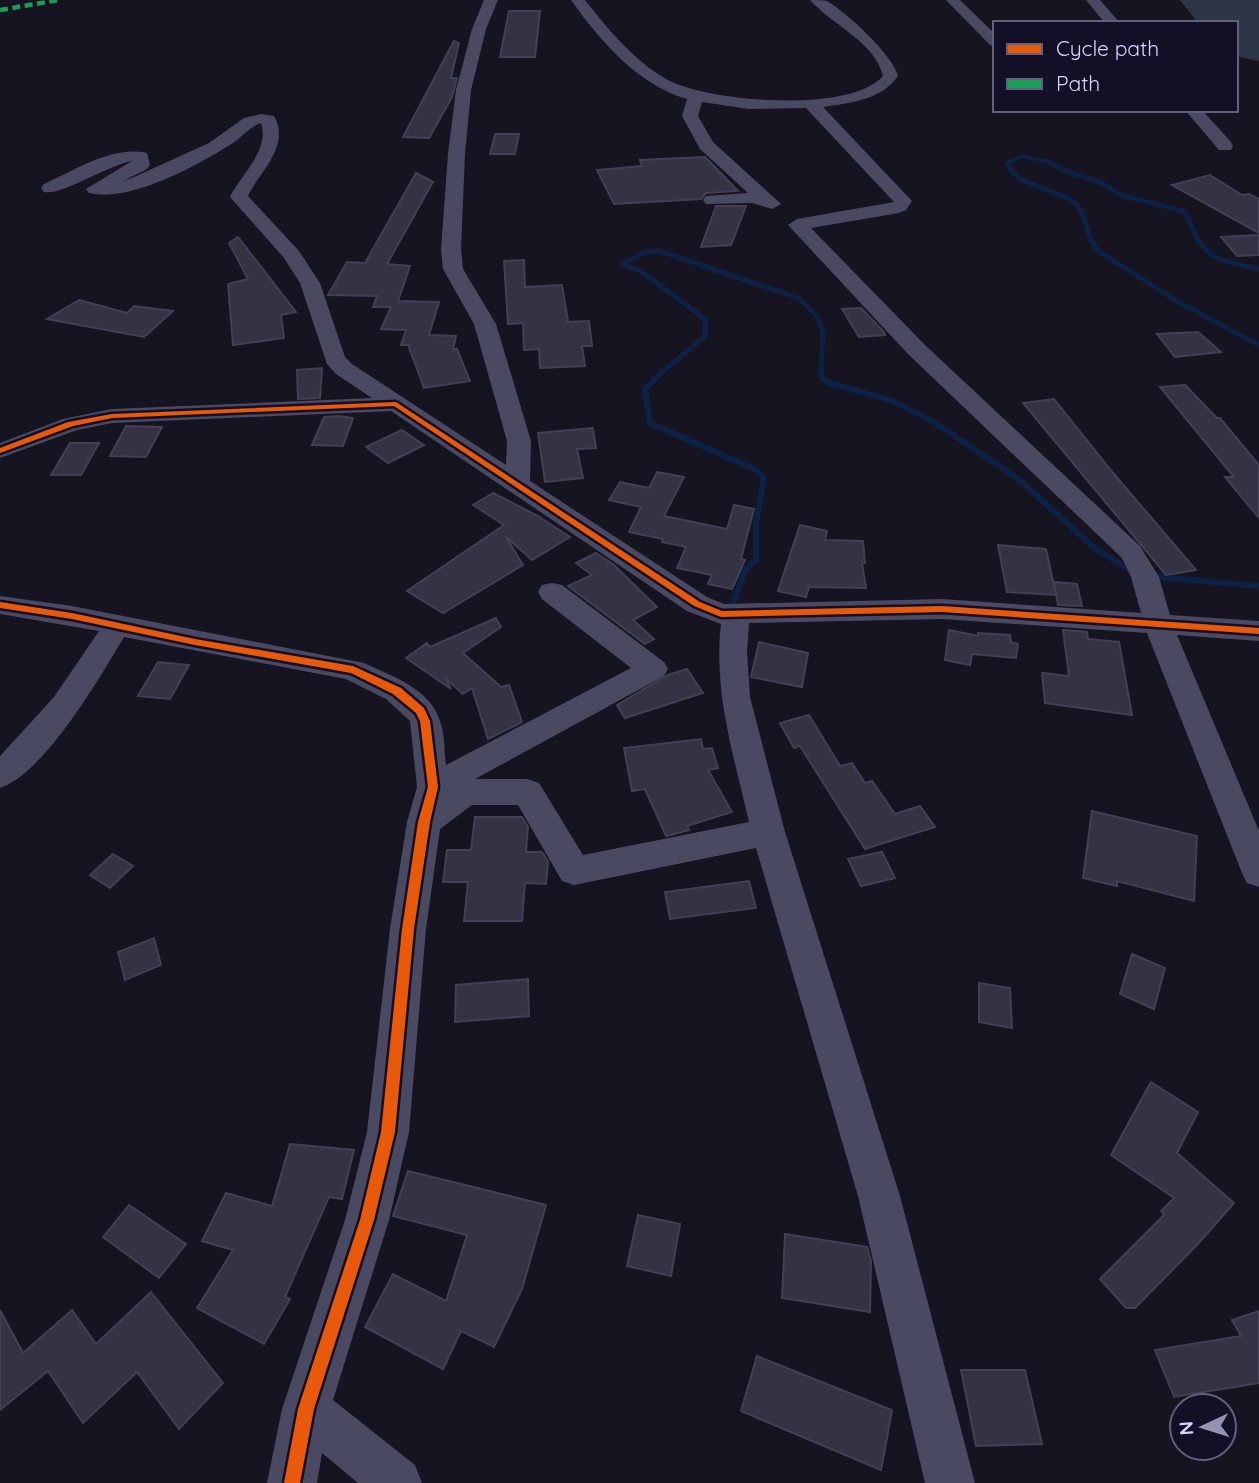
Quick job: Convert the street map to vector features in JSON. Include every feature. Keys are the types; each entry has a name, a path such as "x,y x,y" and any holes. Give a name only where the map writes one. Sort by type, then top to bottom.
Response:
{"street":[{"path":"491,0 479,24 459,124 453,269 485,324 519,441 517,484"},
{"path":"578,0 628,59 676,90 696,96 752,104 810,103 866,95 885,85 891,78 888,65 873,47 817,0"},
{"path":"953,0 993,40"},
{"path":"1093,0 1112,21"},
{"path":"696,96 690,116 706,145 797,225 917,350 1131,552 1146,574 1157,622 1259,873"},
{"path":"797,225 893,209 903,201 810,103"},
{"path":"1195,112 1225,146"},
{"path":"50,188 120,158 134,155 141,157 141,164 95,189 109,192 181,163 227,140 248,121 255,118 268,119 271,132 268,150 239,197 292,255 310,283 335,359 344,369 697,604 720,614 942,609 1259,631"},
{"path":"712,200 747,197 768,201"},
{"path":"0,451 71,424 112,416 396,404"},
{"path":"428,805 653,669 552,592"},
{"path":"0,605 353,670 397,691 419,711 425,721 428,805 408,929 388,1132 367,1220 306,1409 292,1483"},
{"path":"736,615 732,652 735,697 768,832 878,1196 950,1483"},
{"path":"0,775 14,764 70,701 117,625"},
{"path":"428,805 465,792 527,792 575,871 768,832"},
{"path":"306,1409 397,1483"}],"building":[{"path":"509,11 540,11 535,57 500,57"},
{"path":"454,41 459,43 451,78 457,78 452,97 429,138 403,137"},
{"path":"495,134 519,134 515,154 490,154"},
{"path":"705,157 738,191 706,193 701,199 614,204 597,170 642,166 640,160"},
{"path":"416,173 433,182 387,264 410,266 398,301 439,302 429,335 456,336 453,349 457,349 470,381 424,388 408,345 401,345 406,330 381,329 391,307 373,307 377,296 328,295 347,262 365,263"},
{"path":"1210,175 1242,195 1249,194 1259,199 1259,233 1172,185"},
{"path":"716,206 746,206 731,245 701,247"},
{"path":"1259,235 1259,255 1237,256 1221,237"},
{"path":"238,237 296,312 281,315 284,338 233,345 228,284 248,279 229,243"},
{"path":"524,260 525,287 562,285 568,322 589,321 592,346 582,346 585,366 540,368 539,349 524,350 523,323 508,324 504,261"},
{"path":"79,300 127,313 134,306 173,311 144,337 47,319"},
{"path":"861,308 885,335 859,337 842,309"},
{"path":"1198,332 1221,352 1175,357 1157,334"},
{"path":"322,368 320,398 298,399 297,370"},
{"path":"1185,385 1220,418 1259,465 1259,518 1225,477 1234,477 1160,387"},
{"path":"1054,399 1196,570 1166,575 1023,403"},
{"path":"324,417 353,418 343,446 312,445"},
{"path":"126,426 162,427 146,457 110,456"},
{"path":"593,428 596,448 577,449 583,478 545,482 538,433"},
{"path":"402,430 424,445 388,463 366,447"},
{"path":"70,443 99,443 81,475 51,475"},
{"path":"657,472 684,477 664,516 727,529 734,505 754,509 741,559 745,560 732,589 708,584 712,575 677,568 686,547 629,532 641,507 609,500 620,482 649,488"},
{"path":"493,493 538,516 570,537 532,560 506,537 523,565 443,613 407,591 504,525 473,505"},
{"path":"800,525 827,531 825,540 863,541 865,563 862,563 866,588 809,587 806,597 778,591"},
{"path":"998,545 1046,549 1056,595 1007,592"},
{"path":"596,553 614,565 657,607 633,620 654,639 645,644 568,586 592,575 576,563"},
{"path":"1054,582 1077,584 1082,606 1058,605"},
{"path":"496,618 501,627 463,653 501,687 509,685 522,722 488,739 472,688 463,694 445,678 451,689 406,658 427,643 430,647"},
{"path":"949,630 978,636 978,633 1010,635 1011,642 1018,644 1016,658 972,654 970,665 945,660"},
{"path":"1063,630 1087,632 1088,639 1119,642 1132,715 1045,703 1042,673 1069,676"},
{"path":"759,642 808,653 802,687 751,677"},
{"path":"158,662 189,665 170,699 138,696"},
{"path":"687,669 703,693 625,718 617,705 668,675"},
{"path":"809,715 840,766 852,763 865,783 872,781 895,814 920,806 935,827 865,849 800,746 794,748 780,723"},
{"path":"701,739 703,749 712,748 718,768 708,770 732,812 687,826 689,830 666,836 645,789 632,791 624,748"},
{"path":"1092,811 1197,836 1194,901 1117,881 1117,886 1083,878"},
{"path":"475,817 522,817 528,827 526,852 542,852 548,862 546,884 525,883 522,921 464,921 468,882 443,882 447,850 471,850"},
{"path":"882,852 895,878 861,886 848,859"},
{"path":"113,854 133,866 110,888 90,875"},
{"path":"749,881 756,908 670,919 665,892"},
{"path":"154,938 161,965 125,980 118,952"},
{"path":"1132,954 1165,968 1154,1009 1120,994"},
{"path":"528,979 529,1016 455,1022 456,985"},
{"path":"979,983 1010,988 1012,1028 979,1022"},
{"path":"1151,1082 1198,1112 1177,1153 1234,1203 1135,1308 1126,1308 1100,1279 1164,1215 1161,1211 1174,1198 1111,1155"},
{"path":"290,1144 354,1150 342,1199 329,1197 285,1297 290,1299 264,1344 197,1308 233,1250 202,1241 226,1193 272,1206"},
{"path":"408,1171 546,1205 522,1289 494,1347 461,1331 443,1369 365,1327 393,1274 446,1301 467,1235 393,1216"},
{"path":"129,1205 186,1244 159,1278 103,1237"},
{"path":"638,1215 680,1224 671,1276 627,1266"},
{"path":"785,1234 867,1247 871,1261 870,1312 782,1298"},
{"path":"151,1292 223,1383 179,1429 137,1372 83,1423 48,1371 0,1410 0,1310 23,1353 72,1310 96,1344"},
{"path":"1259,1311 1259,1383 1204,1392 1172,1392 1155,1350 1241,1336 1232,1320"},
{"path":"757,1356 892,1410 881,1470 741,1411"},
{"path":"961,1370 1025,1370 1042,1444 976,1446"}],"waterway":[{"path":"1008,163 1023,156 1050,163"},
{"path":"1012,161 1007,163 1019,178 1064,196 1078,206 1091,239 1100,252 1175,300 1259,345"},
{"path":"1047,161 1063,170 1102,183 1121,195 1183,211 1199,241 1211,254 1226,261 1259,269"},
{"path":"660,374 705,336 705,319 642,272 623,264 645,252 659,251 799,298 817,316 823,331 821,372"},
{"path":"821,372 822,378 830,383 893,401 934,422 1017,478 1097,550 1134,572"},
{"path":"660,374 645,389 650,423 756,470 764,477 756,524 756,560 745,570 733,604"},
{"path":"1158,577 1259,586"}],"runway":[{"path":"1216,0 1259,38"}],"marked path":[{"path":"0,10 59,0"}],"cycle path":[{"path":"0,451 71,424 112,416 396,404 697,604 721,614 942,609 1259,631"},
{"path":"0,605 72,616 195,642 353,670 397,691 420,711 425,721 433,787 424,822 408,929 388,1132 367,1220 306,1409 292,1483"}]}
